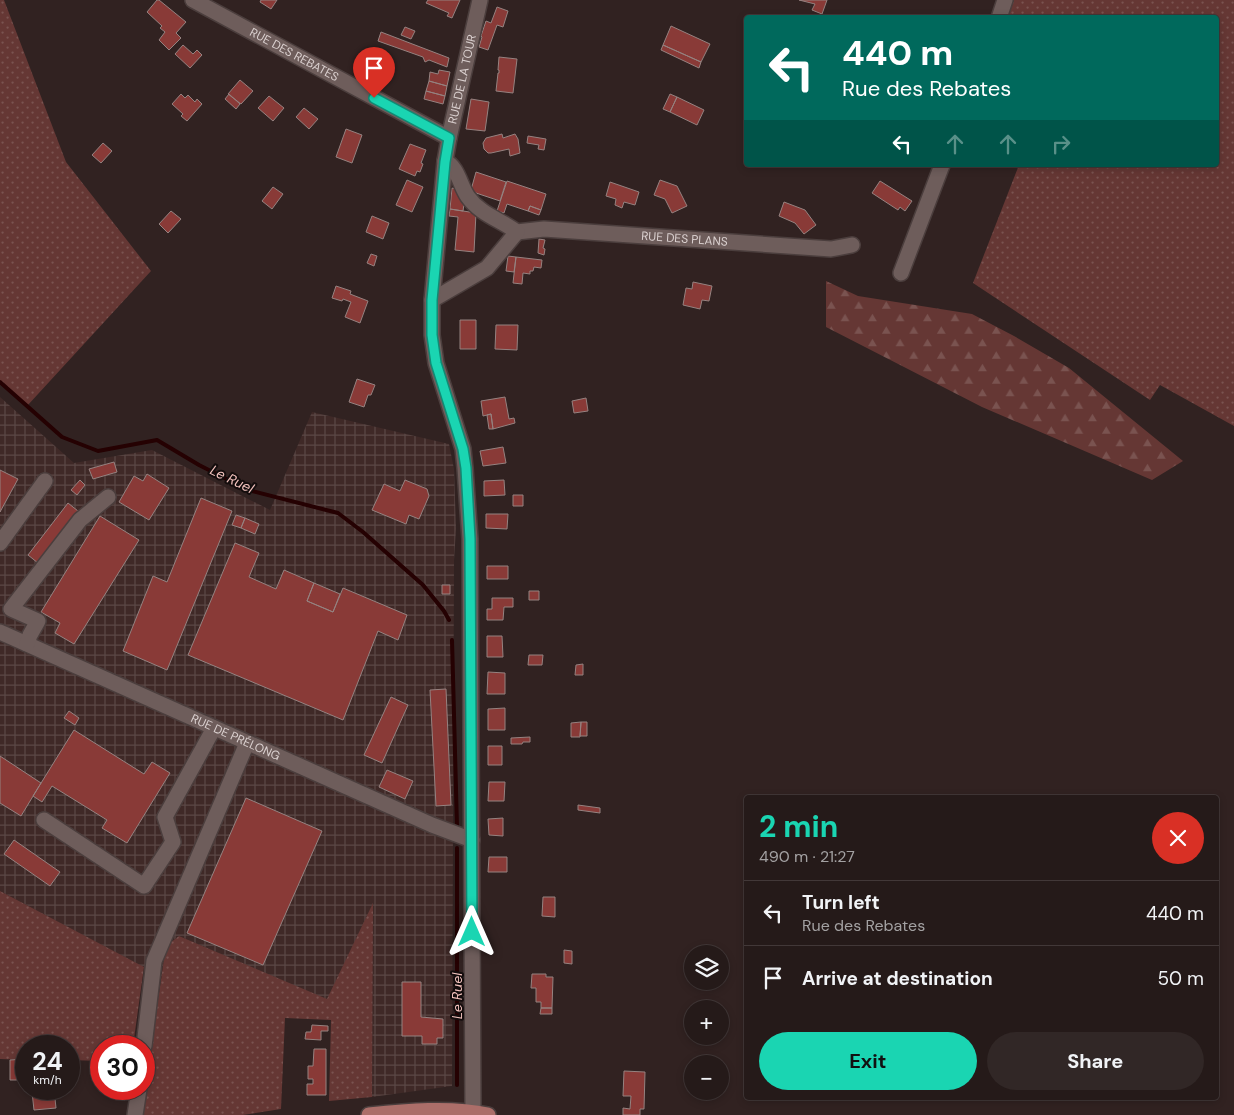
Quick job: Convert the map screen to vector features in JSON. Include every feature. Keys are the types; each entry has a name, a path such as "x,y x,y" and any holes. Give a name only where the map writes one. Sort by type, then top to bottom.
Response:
{"main road":[{"path":"369,1115 480,1114"}],"street":[{"name":"RUE DES REBATES","path":"193,0 449,138"},
{"name":"RUE DE LA TOUR","path":"480,0 445,162 432,300 432,335 436,363 463,449 466,468 470,539 472,840 480,1114"},
{"path":"1000,15 1005,0"},
{"path":"432,300 487,268 517,232 484,213 469,198 451,164 445,162"},
{"path":"901,273 941,167"},
{"name":"RUE DES PLANS","path":"517,232 544,229 831,249 852,245"},
{"path":"0,543 45,481"},
{"path":"27,644 38,621 11,609 80,520 108,497"},
{"name":"RUE DE PRÉLONG","path":"0,632 432,825 472,840"},
{"path":"44,820 144,886 173,842 165,817 214,728"},
{"path":"145,1035 154,961 246,743"},
{"path":"135,1115 137,1100"}],"shaded area":[{"path":"0,397 74,463 152,450 270,510 312,412 449,444 454,469 456,529 454,560 452,1086 372,1097 373,904 327,1000 179,936 166,946 162,977 0,891"}],"green space":[{"path":"0,0 4,0 66,162 151,271 27,406 0,382"},
{"path":"1014,0 1234,0 1234,426 1160,385 1150,400 973,283 1018,167 1219,167 1219,15 1009,15"},
{"path":"826,281 858,296 972,314 1069,368 1183,461 1152,480 982,407 826,327"},
{"path":"0,891 144,967 135,1035 90,1035 90,1061 80,1060 80,1035 15,1035 15,1060 0,1059"},
{"path":"373,903 372,1097 329,1101 331,1020 285,1018 281,1109 243,1115 141,1115 143,1100 155,1100 155,1035 153,1035 166,946 179,936 327,999"}],"building":[{"path":"157,0 186,22 176,33 181,38 169,50 159,40 165,32 160,28 162,26 147,12"},
{"path":"261,0 277,0 271,9 260,2"},
{"path":"428,0 460,0 452,18 447,16 449,13 426,3"},
{"path":"799,0 827,0 822,14 812,10 815,4"},
{"path":"497,7 508,11 503,27 497,25 488,50 479,47 481,36 486,21 491,23"},
{"path":"671,26 710,44 701,62 663,45"},
{"path":"405,27 415,31 411,39 401,35"},
{"path":"381,32 449,58 447,67 429,60 425,62 423,57 378,41"},
{"path":"183,45 193,54 197,50 202,55 190,68 175,54"},
{"path":"663,45 701,62 699,68 661,50"},
{"path":"499,57 517,59 513,93 496,91"},
{"path":"439,70 450,72 447,86 429,81 430,72 438,74"},
{"path":"240,80 253,91 241,104 228,94"},
{"path":"429,81 447,86 445,96 426,91"},
{"path":"426,91 445,96 443,104 424,99"},
{"path":"181,94 185,98 188,95 195,102 197,99 202,104 187,121 181,116 183,114 172,104"},
{"path":"229,94 240,104 236,109 225,99"},
{"path":"670,94 677,97 670,112 663,109"},
{"path":"269,96 284,108 273,121 258,108"},
{"path":"677,97 704,110 697,125 670,112"},
{"path":"471,99 489,102 485,131 466,129"},
{"path":"304,108 318,119 309,129 296,117"},
{"path":"346,129 362,135 352,163 336,157"},
{"path":"502,134 503,138 515,134 518,139 520,153 510,156 509,149 488,153 484,149 483,143 486,138"},
{"path":"528,136 546,139 544,150 538,149 539,145 527,143"},
{"path":"103,143 112,151 101,163 92,155"},
{"path":"410,144 426,150 420,172 417,171 415,176 399,169"},
{"path":"476,172 506,182 500,201 471,190"},
{"path":"407,180 423,187 412,212 396,205"},
{"path":"660,180 677,186 687,206 672,213 665,199 654,195"},
{"path":"507,181 546,194 541,210 530,206 528,211 507,204 504,213 497,211"},
{"path":"880,181 912,201 905,211 900,207 898,210 872,193"},
{"path":"610,182 639,192 635,205 624,202 622,208 615,205 616,199 606,196"},
{"path":"273,187 283,194 272,209 262,201"},
{"path":"452,188 459,190 458,196 465,197 463,211 450,209"},
{"path":"784,202 805,210 816,225 804,234 795,223 779,216"},
{"path":"530,206 541,210 539,215 528,211"},
{"path":"450,209 476,213 474,252 455,250 458,217 449,216"},
{"path":"171,211 181,219 168,233 159,224"},
{"path":"372,216 389,223 383,239 366,232"},
{"path":"539,239 545,240 544,255 538,253"},
{"path":"371,254 377,256 374,266 367,263"},
{"path":"508,256 516,257 514,272 506,271"},
{"path":"516,257 542,260 541,268 534,267 530,274 523,273 522,284 513,283"},
{"path":"693,282 712,286 709,301 702,300 700,309 683,305 686,288 692,289"},
{"path":"336,286 351,291 350,294 368,301 360,323 345,317 351,302 332,298"},
{"path":"460,320 476,320 476,349 460,349"},
{"path":"496,325 518,325 517,350 495,349"},
{"path":"357,379 375,385 371,395 368,395 364,407 349,402"},
{"path":"505,397 509,419 514,418 515,423 493,429 491,414 483,416 481,401"},
{"path":"586,398 588,411 574,413 572,401"},
{"path":"491,414 493,429 489,429 487,415"},
{"path":"503,447 506,463 483,466 480,451"},
{"path":"114,462 117,472 93,479 89,469"},
{"path":"0,470 18,479 0,512"},
{"path":"147,474 169,488 149,520 119,502 134,476 143,481"},
{"path":"80,480 85,485 77,495 71,490"},
{"path":"405,480 427,489 429,496 419,519 409,515 406,524 372,510 384,484 400,491"},
{"path":"504,480 505,495 484,496 484,481"},
{"path":"513,495 523,495 523,506 513,506"},
{"path":"201,498 232,511 167,670 123,651 153,576 167,582"},
{"path":"68,503 83,515 43,567 28,555"},
{"path":"486,514 508,514 507,529 486,528"},
{"path":"236,515 245,518 241,528 232,525"},
{"path":"100,516 139,540 74,644 55,633 60,623 41,612"},
{"path":"245,518 259,524 255,534 241,528"},
{"path":"235,543 259,553 249,577 276,589 284,570 314,583 307,601 333,612 343,588 407,615 398,640 378,631 343,720 188,655"},
{"path":"487,566 508,566 508,579 487,579"},
{"path":"314,583 340,594 333,612 307,601"},
{"path":"442,585 450,585 450,594 442,594"},
{"path":"529,591 539,591 539,600 529,600"},
{"path":"492,598 513,598 513,607 504,607 503,620 487,620 487,609 492,609"},
{"path":"487,636 502,636 503,657 487,657"},
{"path":"529,655 543,655 542,665 528,665"},
{"path":"583,664 583,675 575,675 576,665"},
{"path":"488,672 505,673 505,694 487,694"},
{"path":"446,689 451,805 436,806 430,690"},
{"path":"391,697 408,705 382,763 364,755"},
{"path":"505,708 505,730 488,730 488,709"},
{"path":"69,711 79,718 75,725 64,718"},
{"path":"581,722 587,722 587,736 580,736"},
{"path":"581,722 580,737 571,737 571,723"},
{"path":"74,730 144,774 152,762 170,773 127,843 102,828 107,820 52,786 42,802 33,796"},
{"path":"530,737 530,742 511,744 511,738"},
{"path":"488,746 502,746 502,765 488,765"},
{"path":"0,756 41,783 21,816 0,803"},
{"path":"387,770 413,781 405,799 379,787"},
{"path":"489,782 505,782 504,801 488,801"},
{"path":"246,798 322,831 263,965 187,933"},
{"path":"578,805 600,808 600,813 578,810"},
{"path":"503,818 503,836 489,835 488,819"},
{"path":"14,840 60,872 50,886 4,854"},
{"path":"489,857 507,857 507,872 488,872"},
{"path":"543,897 555,897 555,917 542,916"},
{"path":"564,950 572,951 572,964 564,963"},
{"path":"532,974 546,974 546,977 553,977 552,1008 541,1008 541,1002 536,1002 536,988 531,988"},
{"path":"402,982 421,982 421,1017 443,1019 443,1038 437,1038 437,1044 422,1044 422,1036 402,1036"},
{"path":"541,1008 552,1008 552,1014 540,1014"},
{"path":"312,1025 328,1026 328,1031 321,1031 321,1040 305,1039 306,1032 311,1032"},
{"path":"314,1049 326,1049 326,1095 307,1095 307,1084 313,1084 313,1079 308,1079 308,1066 313,1066"},
{"path":"10,1060 15,1060 15,1080 10,1080"},
{"path":"624,1071 645,1072 644,1109 640,1109 640,1115 623,1115 623,1108 630,1109 631,1096 623,1096"},
{"path":"33,1100 55,1100 56,1108 34,1110"}],"waterway":[{"name":"Le Ruel","path":"0,382 62,437 98,451 157,440 199,465 248,490 338,513 363,532 423,585 449,620"},
{"name":"Le Ruel","path":"452,640 457,827"},
{"name":"Le Ruel","path":"457,848 457,1085"}],"route":[{"path":"374,98 449,138 432,300 432,335 436,363 463,449 466,468 470,539 472,932"}]}
